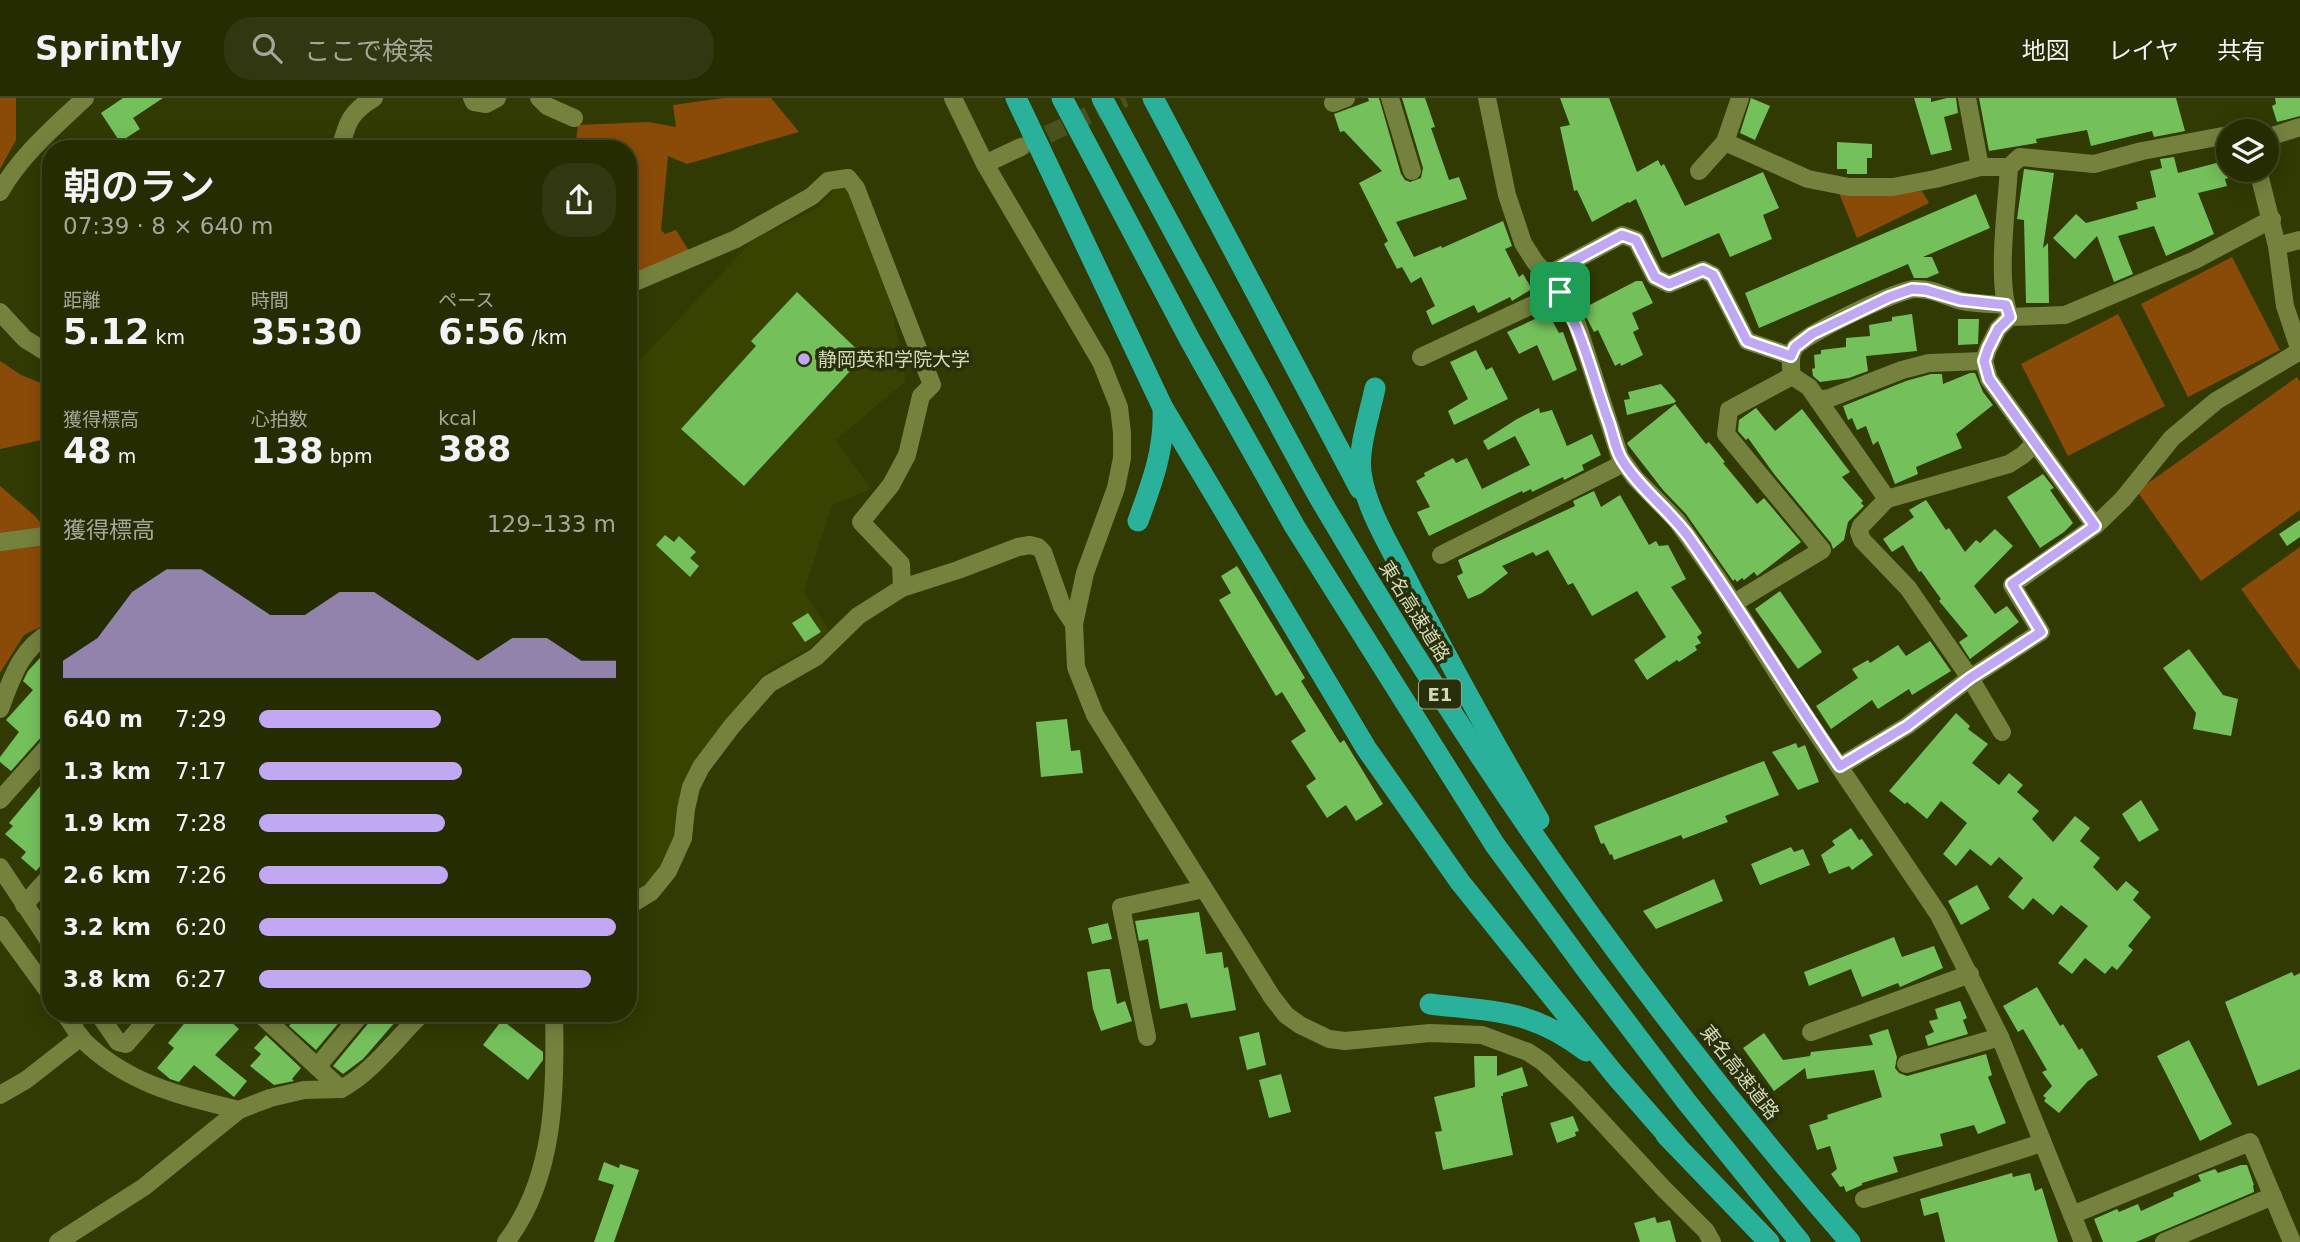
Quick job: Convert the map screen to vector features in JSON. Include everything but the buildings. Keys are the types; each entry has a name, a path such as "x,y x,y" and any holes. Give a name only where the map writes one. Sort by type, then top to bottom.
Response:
{"highway":[{"path":"1016,98 1163,408 1366,748 1460,882 1615,1075 1676,1145"},
{"name":"E1","path":"1062,98 1184,328 1295,527 1495,845 1686,1101 1800,1242"},
{"name":"東名高速道路","path":"1102,98 1325,508 1425,672 1525,823 1626,963 1758,1132 1850,1242"},
{"path":"1153,98 1437,639 1588,905 1626,963"},
{"path":"1376,388 1365,434 1361,469 1364,490 1386,539"},
{"path":"1138,521 1160,457 1163,408"},
{"path":"1430,1004 1496,1011 1552,1028 1589,1054 1769,1242"}],"street":[{"path":"0,192 8,178 45,135 85,98"},
{"path":"342,140 347,123 359,106 374,98"},
{"path":"472,98 474,102 486,104 497,98"},
{"path":"539,98 547,106 574,118"},
{"path":"953,98 985,164 1101,362 1119,407 1122,458 1116,488 1085,573 1074,624 1076,667 1094,715 1272,997 1286,1015 1329,1039 1345,1041 1430,1033 1482,1035 1528,1052 1543,1062 1577,1095 1712,1238"},
{"path":"1390,98 1412,171"},
{"path":"1487,98 1507,195 1523,243 1560,292 1577,324 1620,457 1635,478 1677,521 1734,604 1793,698 1926,892 2000,1037 2083,1242"},
{"path":"1699,171 1725,142 1741,98"},
{"path":"1967,98 1980,167"},
{"path":"2279,134 2300,127"},
{"path":"1725,142 1808,179 1849,187 1893,187 1980,167 2009,167 2020,157 2094,164 2142,151 2216,137"},
{"path":"985,164 1021,147"},
{"path":"2009,167 2003,279 2008,311 1984,361 1989,379 2095,526"},
{"path":"637,281 736,239 812,196 828,181 848,178 856,188 932,384 921,396 907,454 897,475 861,522 901,564 902,588"},
{"path":"1840,766 1907,726 1970,678 2041,632 2012,584 2095,526 2123,499 2172,438 2216,401 2300,351 2285,306 2272,219 2261,182"},
{"path":"1791,376 1791,356 1795,347 1812,334 1889,297 1912,289 1926,290 2008,311 2065,315 2195,260 2272,219"},
{"path":"1547,275 1622,235 1636,240 1655,277 1669,284 1703,270 1713,275 1747,341 1791,356"},
{"path":"2277,246 2300,240"},
{"path":"1421,357 1560,292"},
{"path":"0,312 25,339 42,349"},
{"path":"1818,400 1929,363 1984,361"},
{"path":"1791,376 1809,387 1887,499"},
{"path":"1734,604 1822,550 1726,434 1728,410 1791,376"},
{"path":"2002,732 1970,678 1908,589 1862,540 1859,533 1861,526 1887,499 2009,464 2034,444"},
{"path":"1441,555 1624,463"},
{"path":"0,542 42,536"},
{"path":"637,901 651,892 668,871 683,838 685,809 691,787 701,767 732,726 769,684 816,657 858,616 902,588 1030,545 1044,552 1062,606 1074,624"},
{"path":"0,709 9,684 29,646 42,638"},
{"path":"0,800 42,753"},
{"path":"0,867 42,931"},
{"path":"24,905 42,885"},
{"path":"1147,1037 1121,907 1204,889"},
{"path":"0,925 42,983"},
{"path":"1811,1032 1970,974"},
{"path":"70,1022 81,1037 113,1066 138,1080 171,1093 239,1110"},
{"path":"104,1022 118,1042 126,1044 145,1022"},
{"path":"269,1022 341,1089"},
{"path":"317,1067 354,1022"},
{"path":"58,1242 144,1187 239,1110 270,1098 304,1090 341,1089 356,1081 414,1022"},
{"path":"506,1242 529,1206 543,1157 554,1106 554,1022"},
{"path":"0,1095 26,1080 81,1037"},
{"path":"1906,1064 2000,1037"},
{"path":"2072,1214 2250,1142 2292,1242"},
{"path":"1864,1199 2042,1143"},
{"path":"2164,1242 2273,1196"}],"shaded area":[{"path":"0,98 16,98 16,140 0,169"},
{"path":"724,98 771,98 799,132 687,164 668,156 661,230 665,234 676,230 689,251 637,274 637,140 576,140 578,125 648,122 676,127 673,105"},
{"path":"838,186 847,186 855,199 856,213 890,300 906,381 836,440 871,489 832,505 804,591 829,630 811,647 766,672 728,717 685,778 684,797 668,861 637,892 637,363 753,240 819,207"},
{"path":"1922,191 1929,203 1857,238 1839,193 1877,196"},
{"path":"2232,257 2280,350 2188,397 2141,304"},
{"path":"2118,314 2165,406 2068,456 2021,364"},
{"path":"0,361 21,375 42,383 42,440 0,449"},
{"path":"2297,377 2300,382 2300,510 2201,581 2137,491"},
{"path":"0,486 42,524 42,626 24,635 0,673"},
{"path":"2300,547 2300,671 2241,589"}],"tunnel":[{"path":"1023,146 1125,98"}],"place":[{"name":"静岡英和学院大学","path":"804,359"}],"route":[{"path":"1622,235 1636,240 1655,277 1669,284 1703,270 1713,275 1747,341 1791,356 1795,347 1812,334 1889,297 1912,289 1926,290 1974,303 2006,305 2010,317 1998,329 1984,361 1989,379 2095,526 2012,584 2041,632 1970,678 1907,726 1840,766 1677,521 1635,478 1620,457 1577,324 1560,292 1547,275 1622,235"}]}
